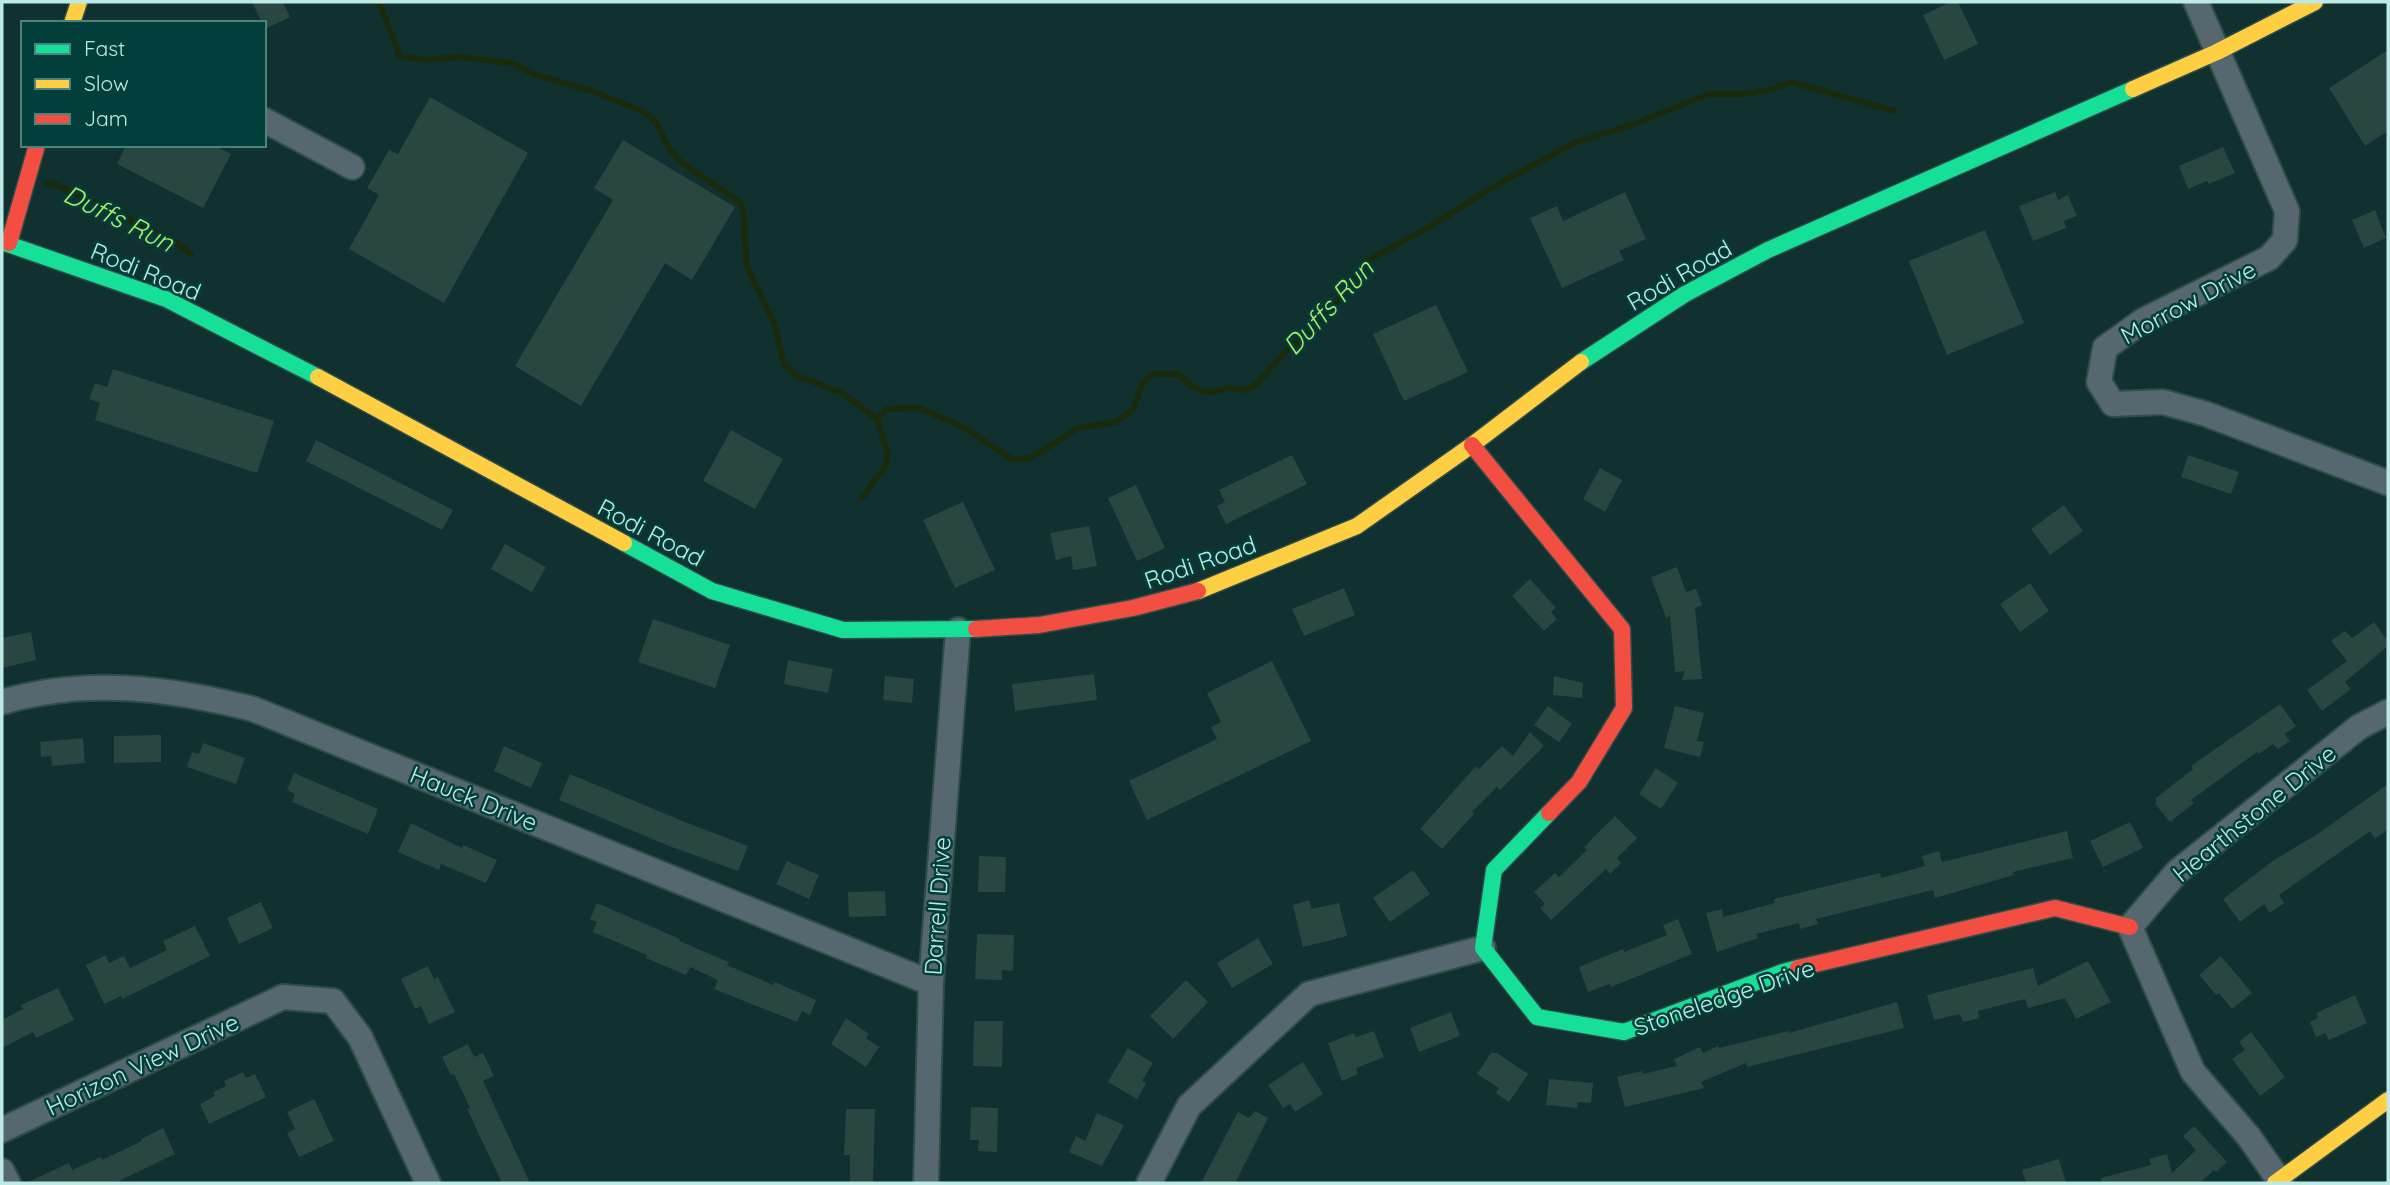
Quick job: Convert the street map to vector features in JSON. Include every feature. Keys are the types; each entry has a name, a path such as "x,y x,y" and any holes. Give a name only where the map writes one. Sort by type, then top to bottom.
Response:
{"main road":[{"path":"73,21 79,2"},
{"name":"Rodi Road","path":"5,242 166,299 320,378 712,591 843,629 958,629 1039,625 1133,608 1204,590 1357,526 1472,445 1584,360 1685,294 1768,250 2217,52 2315,2"},
{"path":"5,242 36,147"},
{"path":"1472,445 1622,629 1623,642 1624,708 1579,782 1494,870 1483,948"},
{"name":"Stoneledge Drive","path":"1483,948 1537,1017 1624,1032 1783,972 2055,908 2130,927"},
{"path":"2278,1182 2388,1100"}],"street":[{"path":"2196,2 2217,52"},
{"name":"Morrow Drive","path":"2217,52 2287,211 2286,240 2269,258 2144,320 2105,348 2099,382 2113,404 2163,402 2206,414 2388,482"},
{"path":"266,121 352,167"},
{"name":"Darrell Drive","path":"926,1183 931,983 958,629"},
{"name":"Hauck Drive","path":"2,702 46,691 100,686 155,690 253,709 931,983"},
{"name":"Hearthstone Drive","path":"2130,927 2177,872 2359,727 2388,712"},
{"path":"2130,927 2193,1072 2249,1137 2278,1182"},
{"path":"1149,1183 1189,1106 1309,994 1483,948"},
{"name":"Horizon View Drive","path":"2,1130 283,997 333,1001 360,1037 428,1183"},
{"path":"2,1171 8,1183"}],"building":[{"path":"252,2 283,2 290,17 266,29 266,21 261,21"},
{"path":"1951,2 1958,2 1978,44 1944,60 1923,15"},
{"path":"2388,50 2388,131 2365,146 2329,88"},
{"path":"430,97 528,153 444,303 349,249 379,195 367,188 389,150 398,154"},
{"path":"623,140 735,207 692,280 665,263 581,406 515,366 613,200 594,188"},
{"path":"125,147 218,147 231,154 203,208 117,164"},
{"path":"2223,147 2235,173 2188,189 2179,166"},
{"path":"1625,192 1646,239 1619,251 1624,260 1562,288 1530,218 1557,206 1563,221"},
{"path":"2055,192 2058,200 2068,195 2077,216 2064,221 2066,228 2033,241 2019,206"},
{"path":"2375,210 2386,238 2364,248 2352,220"},
{"path":"1985,230 2024,323 1947,355 1909,261"},
{"path":"1436,305 1468,372 1404,401 1373,334"},
{"path":"113,369 274,421 257,473 95,420 100,403 89,399 95,383 107,387"},
{"path":"731,430 783,459 755,509 703,481"},
{"path":"316,440 453,510 442,530 306,461"},
{"path":"1292,455 1307,484 1226,524 1217,506 1225,502 1219,490"},
{"path":"2188,455 2239,472 2231,494 2181,477"},
{"path":"1600,468 1622,480 1605,512 1583,499"},
{"path":"1136,485 1165,548 1137,561 1108,498"},
{"path":"963,502 995,570 955,588 923,520"},
{"path":"2064,505 2083,531 2050,555 2031,529"},
{"path":"1089,526 1097,566 1073,570 1071,556 1056,560 1050,533"},
{"path":"505,544 546,567 532,592 491,569"},
{"path":"1677,567 1686,592 1696,589 1702,605 1695,608 1702,679 1682,680 1685,671 1675,672 1670,616 1666,618 1651,577"},
{"path":"1530,579 1556,608 1551,612 1557,619 1544,631 1512,596"},
{"path":"2030,583 2049,611 2020,632 2000,604"},
{"path":"1344,588 1355,615 1304,636 1292,609"},
{"path":"653,619 730,645 715,688 638,662"},
{"path":"2374,622 2388,641 2388,646 2345,682 2351,689 2322,711 2307,690 2347,661 2331,641 2345,631 2352,638"},
{"path":"31,632 36,660 2,668 2,638"},
{"path":"788,660 833,669 828,693 784,684"},
{"path":"1272,661 1311,741 1147,820 1129,781 1217,739 1211,727 1221,722 1207,693"},
{"path":"1094,674 1097,700 1015,711 1012,684"},
{"path":"885,676 914,679 912,703 883,700"},
{"path":"1554,676 1583,683 1582,698 1553,695"},
{"path":"2280,704 2296,726 2285,734 2290,741 2278,749 2273,744 2259,754 2257,752 2191,800 2194,803 2170,822 2156,805 2156,798 2193,769 2191,766"},
{"path":"1548,706 1572,724 1559,742 1534,725"},
{"path":"1675,706 1704,713 1697,741 1704,742 1700,757 1664,748"},
{"path":"1530,732 1544,746 1500,790 1497,787 1472,812 1474,814 1442,849 1420,829 1476,766 1479,769 1502,746 1513,756"},
{"path":"161,735 161,762 114,763 114,736"},
{"path":"83,738 85,763 52,766 51,756 41,757 40,742"},
{"path":"203,743 245,758 236,784 187,767 192,752 199,754"},
{"path":"504,746 542,763 531,788 494,771"},
{"path":"1656,768 1678,783 1661,809 1639,794"},
{"path":"294,773 378,809 368,834 292,802 295,794 287,790"},
{"path":"570,774 748,846 738,871 669,846 559,800"},
{"path":"2388,784 2388,829 2375,839 2370,831 2279,895 2284,903 2270,913 2264,904 2240,922 2223,899 2274,860 2316,835"},
{"path":"1615,816 1637,838 1617,858 1621,863 1610,874 1606,869 1551,920 1540,908 1545,904 1534,892 1555,873 1559,877 1587,850 1584,847"},
{"path":"2130,822 2143,848 2103,867 2090,841"},
{"path":"411,823 462,848 463,845 497,860 486,883 441,864 439,870 398,852"},
{"path":"2067,831 2073,858 2013,872 2014,875 1935,898 1933,890 1816,919 1818,924 1800,929 1799,923 1756,934 1758,938 1717,952 1706,913 1722,909 1723,917 1775,903 1774,899 1880,873 1881,878 1925,866 1922,856 1939,851 1942,862"},
{"path":"979,856 1006,857 1005,892 978,892"},
{"path":"787,861 819,875 809,899 776,884"},
{"path":"1413,870 1430,894 1390,922 1373,898"},
{"path":"885,891 886,916 849,917 848,892"},
{"path":"1309,900 1312,909 1339,903 1347,936 1303,947 1293,905"},
{"path":"261,902 273,928 239,944 227,918"},
{"path":"597,903 729,962 727,965 816,1000 810,1015 802,1011 797,1022 714,989 718,980 690,967 686,975 593,932 597,922 590,919"},
{"path":"1678,919 1692,954 1611,987 1610,984 1588,992 1579,967 1667,935 1663,925"},
{"path":"195,926 210,956 122,999 121,996 104,1004 86,965 106,955 109,963 124,956 130,968 167,950 163,941"},
{"path":"977,934 1014,935 1013,971 1002,970 1002,980 975,979"},
{"path":"1258,938 1273,964 1232,988 1217,963"},
{"path":"2221,956 2252,993 2232,1009 2199,975"},
{"path":"2088,961 2111,1002 2076,1019 2065,998 2028,1008 2025,999 1978,1011 1979,1018 1963,1022 1960,1014 1934,1020 1927,995 2033,968 2038,986"},
{"path":"428,966 434,979 438,977 455,1012 429,1024 421,1006 415,1009 401,979"},
{"path":"1186,980 1208,1002 1173,1039 1150,1016"},
{"path":"58,988 74,1020 36,1038 33,1032 2,1048 2,1020 23,1009 21,1005"},
{"path":"2355,995 2367,1023 2329,1040 2325,1033 2316,1037 2310,1022 2318,1018 2316,1013"},
{"path":"1897,1002 1904,1028 1747,1067 1746,1063 1701,1082 1704,1088 1625,1107 1617,1077 1677,1066 1674,1059 1700,1047 1703,1053 1718,1046 1719,1048 1788,1031 1789,1033"},
{"path":"1451,1012 1460,1036 1419,1052 1410,1028"},
{"path":"846,1018 869,1034 866,1038 879,1047 866,1067 831,1044"},
{"path":"974,1021 1003,1021 1002,1067 973,1066"},
{"path":"1374,1031 1384,1057 1356,1068 1358,1074 1342,1081 1328,1043 1354,1033 1356,1037"},
{"path":"2251,1032 2285,1077 2260,1096 2232,1059 2245,1050 2239,1042"},
{"path":"468,1044 474,1057 483,1053 494,1076 483,1081 530,1183 502,1183 467,1109 470,1108 454,1074 451,1075 442,1057"},
{"path":"1128,1048 1153,1063 1142,1081 1146,1083 1137,1099 1108,1082"},
{"path":"1491,1053 1497,1053 1528,1074 1509,1102 1496,1093 1499,1088 1477,1074"},
{"path":"1303,1062 1323,1094 1295,1112 1290,1104 1283,1108 1268,1085"},
{"path":"243,1072 246,1078 255,1074 266,1097 209,1124 200,1104 215,1096 213,1092 226,1086 224,1081"},
{"path":"1549,1079 1593,1083 1591,1103 1578,1102 1577,1108 1546,1105"},
{"path":"314,1099 334,1141 299,1157 287,1133 295,1129 287,1112"},
{"path":"971,1107 998,1108 997,1152 978,1151 979,1140 970,1140"},
{"path":"846,1109 875,1109 873,1183 850,1183 850,1155 844,1155"},
{"path":"1255,1111 1268,1118 1235,1183 1201,1183 1238,1112 1249,1118"},
{"path":"1097,1113 1124,1125 1102,1166 1069,1152 1076,1136 1085,1141"},
{"path":"2194,1126 2227,1162 2200,1183 2102,1183 2101,1178 2151,1165 2149,1159 2167,1154 2172,1173 2196,1150 2183,1136"},
{"path":"163,1128 175,1154 115,1183 26,1183 69,1163 72,1170 101,1157 102,1160"},
{"path":"2059,1159 2066,1183 2026,1183 2022,1170"}],"waterway":[{"path":"379,2 400,56 423,60 461,57 511,63 536,75 592,91 642,111 656,122 670,150 681,162 741,203 746,265 775,325 784,364 795,375 842,393 877,419"},
{"name":"Duffs Run","path":"862,498 885,467 888,454 877,419 887,409 919,408 963,427 1013,460 1031,458 1078,428 1117,422 1133,409 1143,382 1154,374 1178,374 1190,385 1205,392 1226,388 1244,390 1255,386 1286,351 1321,322 1370,259 1576,142 1631,125 1709,94 1743,94 1768,90 1791,82 1894,111"},
{"name":"Duffs Run","path":"46,183 57,185 172,240 191,254"}],"traffic: fast":[{"path":"1581,362 1685,294 1768,250 2133,89"},
{"path":"2,242 166,299 318,377"},
{"path":"624,543 712,591 843,630 976,629"},
{"path":"1549,813 1494,870 1483,948 1537,1017 1624,1032 1798,968"}],"traffic: slow":[{"path":"73,21 79,2"},
{"path":"2133,89 2217,52 2315,2"},
{"path":"1198,591 1357,526 1472,445 1581,362"},
{"path":"318,377 624,543"},
{"path":"2275,1183 2388,1100"}],"traffic: jam":[{"path":"9,243 36,147"},
{"path":"1472,445 1622,629 1624,708 1579,782 1549,813"},
{"path":"976,629 1039,625 1133,608 1198,591"},
{"path":"1798,968 2055,908 2130,927"}]}
